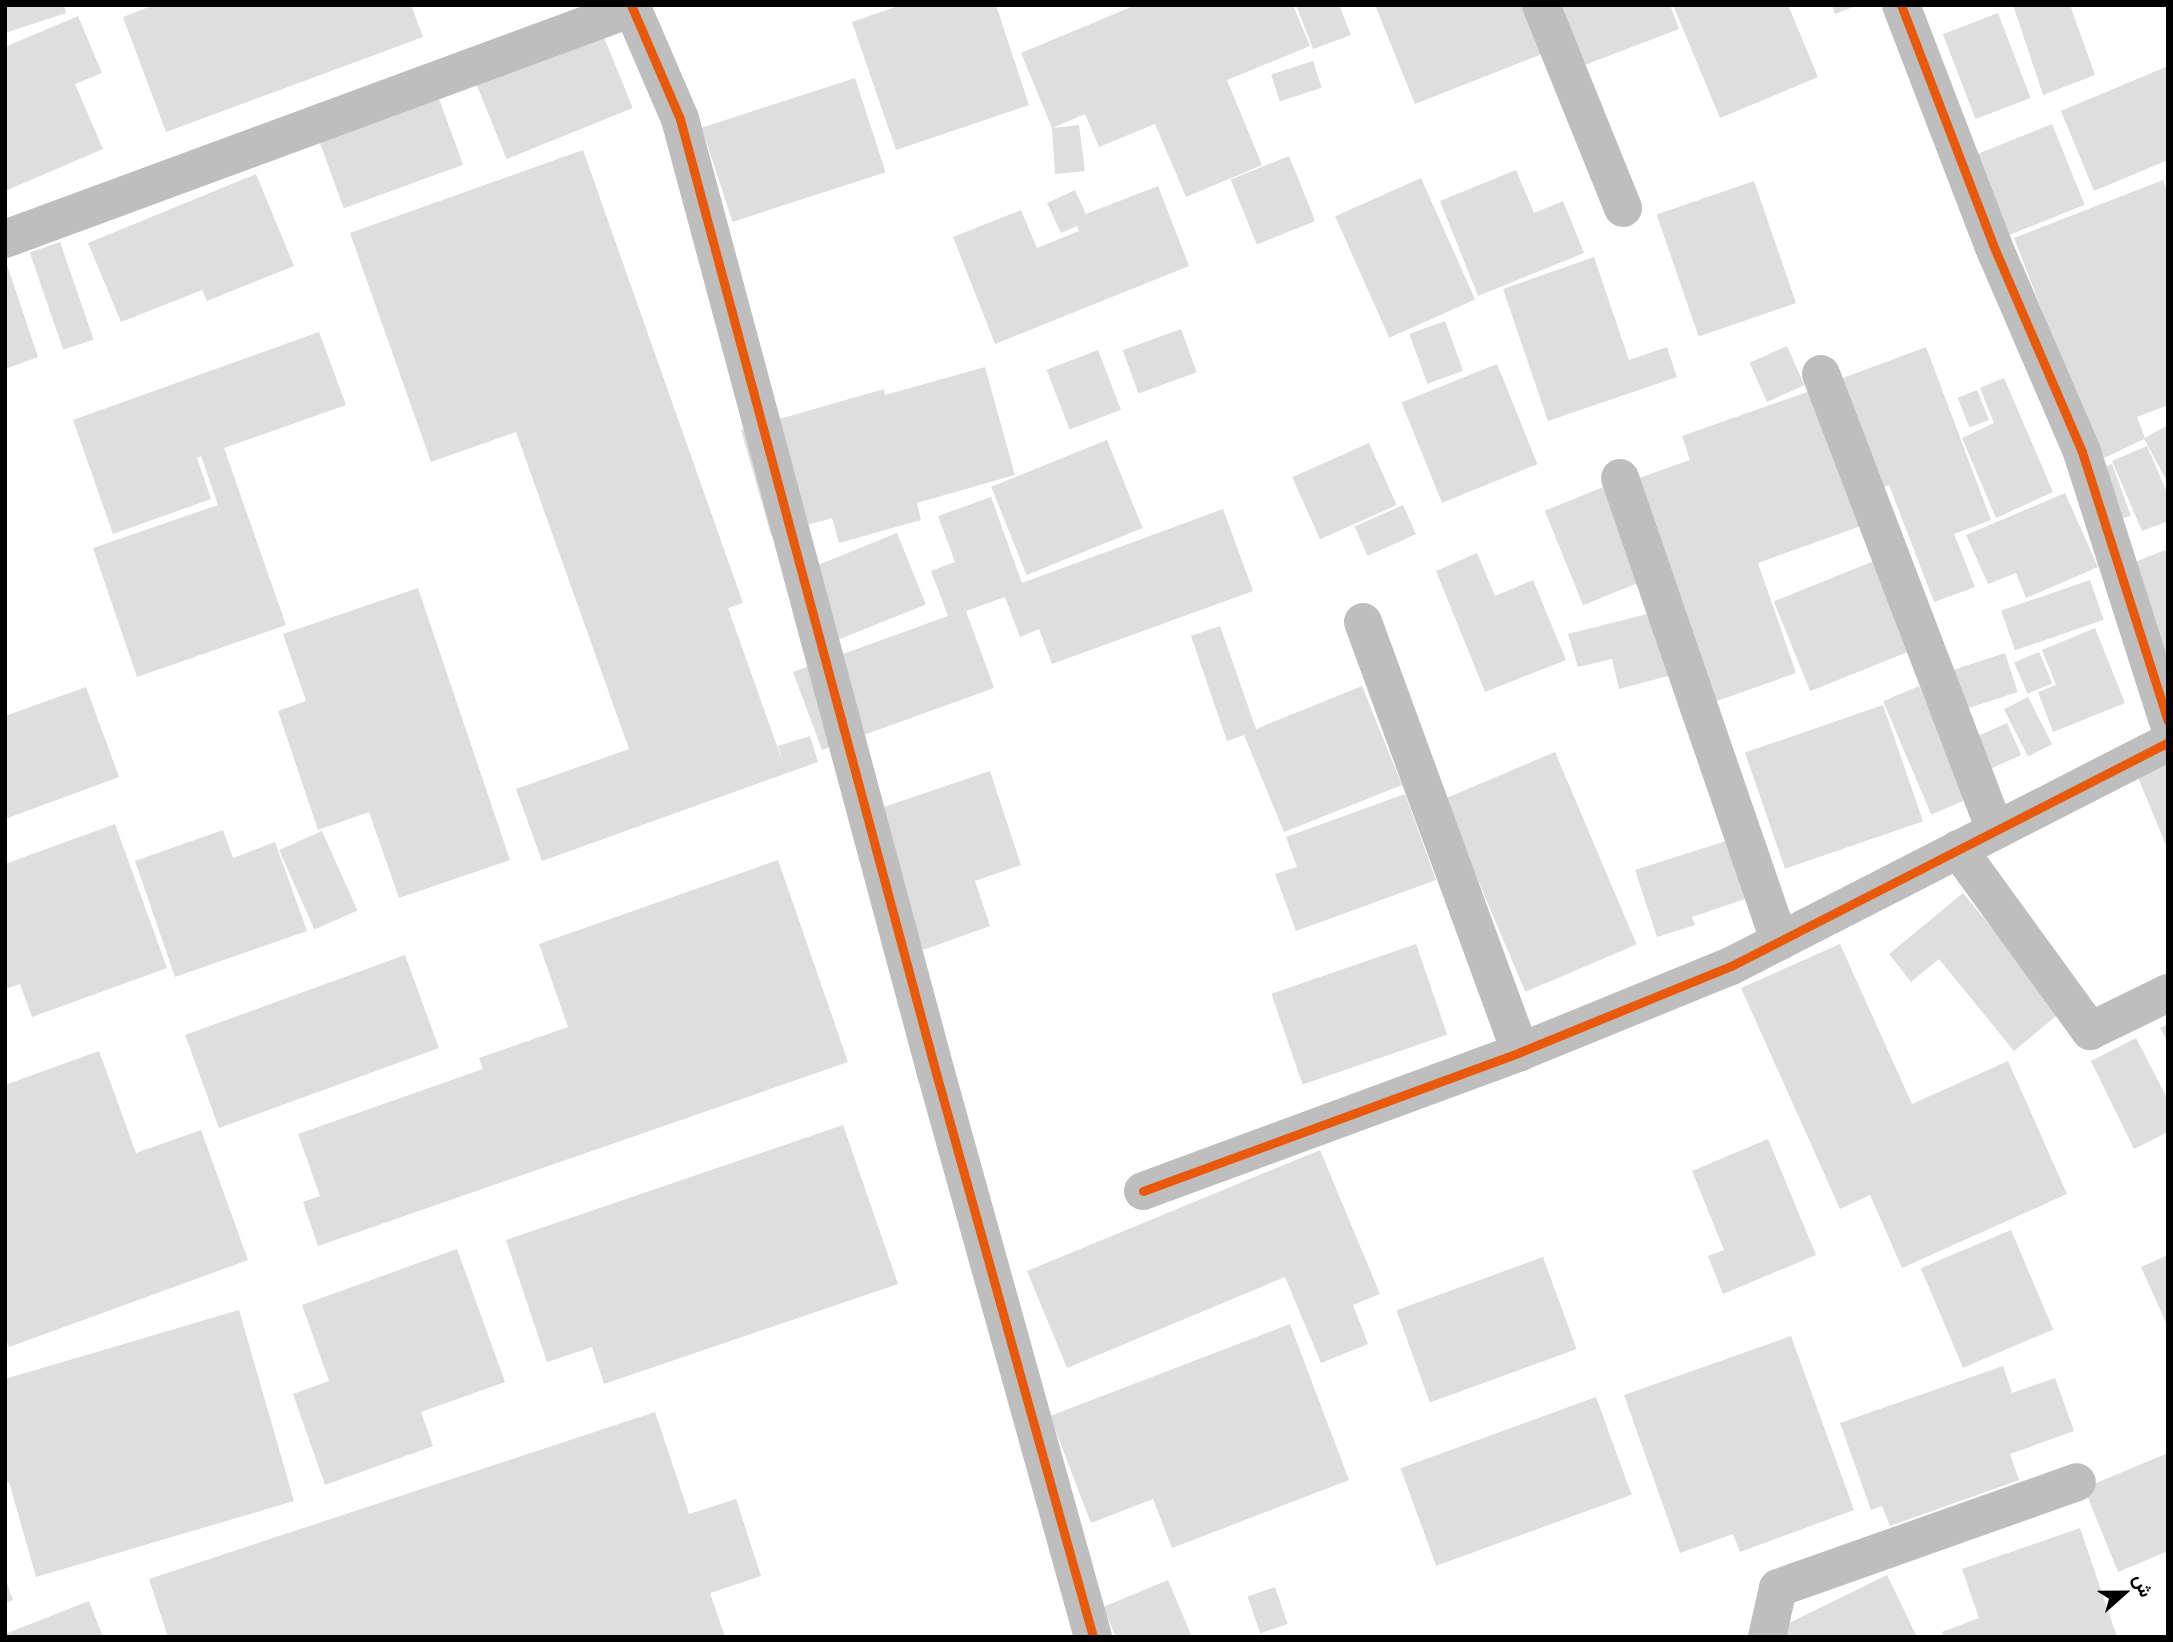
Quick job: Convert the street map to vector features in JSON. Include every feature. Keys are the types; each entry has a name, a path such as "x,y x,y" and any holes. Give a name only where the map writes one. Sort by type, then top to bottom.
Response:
{"street":[{"path":"1541,5 1623,208"},
{"path":"1901,5 1993,245 2082,452 2168,721"},
{"path":"5,239 631,7 681,119 936,1073 1093,1637"},
{"path":"1821,374 1994,830"},
{"path":"1620,478 1779,941"},
{"path":"1363,622 1520,1052"},
{"path":"1143,1191 1520,1052 1731,966 2168,742"},
{"path":"1958,849 2090,1031 2168,993"},
{"path":"1767,1637 1778,1588 2077,1482"}],"building":[{"path":"5,5 64,5 66,13 5,33"},
{"path":"154,5 411,5 423,37 166,132 123,17"},
{"path":"901,5 996,5 1029,105 896,150 852,22"},
{"path":"1136,5 1293,5 1310,46 1227,80 1262,165 1186,197 1155,124 1099,147 1085,114 1052,128 1021,53"},
{"path":"1296,5 1339,5 1351,35 1313,49"},
{"path":"1375,5 1522,5 1542,54 1415,104"},
{"path":"1550,5 1670,5 1679,29 1574,69"},
{"path":"1673,5 1788,5 1818,77 1720,118"},
{"path":"1832,5 1858,5 1835,14"},
{"path":"2013,5 2070,5 2095,75 2043,95"},
{"path":"1998,13 2031,98 1976,119 1943,34"},
{"path":"78,16 102,73 75,84 103,149 5,191 5,47"},
{"path":"602,32 633,108 507,159 476,83"},
{"path":"1313,61 1322,88 1280,101 1271,75"},
{"path":"2168,66 2168,160 2094,191 2061,111"},
{"path":"855,78 886,172 732,222 702,128"},
{"path":"434,85 463,165 344,208 315,128"},
{"path":"2052,124 2085,205 2002,238 1969,157"},
{"path":"1079,125 1085,171 1055,174 1052,128"},
{"path":"583,150 743,603 728,608 783,763 778,746 810,736 818,762 542,861 516,789 629,749 516,432 431,462 350,233"},
{"path":"1289,156 1315,221 1257,245 1231,180"},
{"path":"1516,170 1534,213 1563,201 1584,253 1478,296 1440,201"},
{"path":"256,174 294,266 207,301 202,290 121,322 88,243"},
{"path":"1421,178 1475,300 1389,338 1335,216"},
{"path":"2163,180 2168,194 2168,405 2137,417 2145,438 2168,425 2168,483 2144,439 2100,460 2014,238"},
{"path":"1754,181 1796,303 1699,337 1657,215"},
{"path":"1158,186 1189,266 995,344 953,237 1021,210 1037,248 1079,231 1077,226 1061,233 1047,203 1075,190 1086,214"},
{"path":"60,242 94,339 63,350 30,252"},
{"path":"1594,257 1629,360 1667,347 1677,377 1548,421 1503,289"},
{"path":"5,259 38,357 5,369"},
{"path":"1445,321 1463,371 1427,384 1409,334"},
{"path":"1181,329 1197,372 1138,393 1123,350"},
{"path":"319,332 346,405 224,448 286,625 137,677 93,548 218,505 201,456 197,458 211,499 113,534 73,420"},
{"path":"1787,346 1804,385 1767,402 1750,363"},
{"path":"1926,347 1991,520 1954,534 1975,587 1934,602 1889,485 1868,493 1827,384"},
{"path":"1098,350 1121,410 1070,429 1047,370"},
{"path":"1497,364 1537,464 1442,503 1402,403"},
{"path":"985,367 1015,475 917,503 921,520 839,543 832,518 771,535 741,430 884,389 885,395"},
{"path":"2004,378 2053,492 1996,518 1962,438 1994,423 1980,388"},
{"path":"1813,390 1861,526 1758,563 1796,673 1714,702 1636,479 1690,460 1682,436"},
{"path":"1977,390 1989,420 1970,428 1958,398"},
{"path":"1107,440 1143,528 1027,575 991,487"},
{"path":"1369,443 1397,505 1320,539 1292,477"},
{"path":"2147,446 2168,495 2168,521 2142,531 2112,461"},
{"path":"2112,464 2131,516 2114,522 2095,470"},
{"path":"1606,486 1644,581 1583,605 1545,511"},
{"path":"2065,493 2098,567 2026,598 2016,573 1988,584 1966,535"},
{"path":"991,497 1022,583 1223,509 1253,591 1052,664 1039,629 1020,637 1005,597 966,611 994,688 822,750 793,672 948,616 931,571 955,562 938,516"},
{"path":"1403,505 1416,534 1368,556 1355,527"},
{"path":"897,533 926,604 831,643 802,571"},
{"path":"2165,550 2168,557 2168,675 2125,566"},
{"path":"1477,553 1495,596 1533,580 1566,660 1485,692 1436,571"},
{"path":"1886,556 1922,646 1810,691 1774,601"},
{"path":"2090,580 2104,620 2015,650 2001,611"},
{"path":"418,588 510,860 399,898 369,812 318,830 278,711 306,701 283,634"},
{"path":"1655,612 1672,675 1619,689 1612,659 1578,667 1568,634"},
{"path":"1220,626 1256,729 1362,686 1402,785 1284,832 1244,735 1227,741 1191,636"},
{"path":"2095,628 2125,703 2053,732 2038,692 2056,685 2042,650"},
{"path":"2039,652 2052,683 2027,694 2014,663"},
{"path":"2005,653 2018,692 1966,709 1954,670"},
{"path":"1919,686 1967,799 1931,814 1883,701"},
{"path":"86,687 119,777 5,819 5,716"},
{"path":"2028,697 2052,744 2028,756 2004,709"},
{"path":"1883,705 1923,821 1785,869 1745,753"},
{"path":"2007,723 2021,755 1983,772 1969,740"},
{"path":"1555,752 1637,944 1525,992 1444,799"},
{"path":"2168,762 2168,850 2137,775"},
{"path":"990,771 1021,865 975,881 990,926 923,950 875,810"},
{"path":"1405,794 1436,880 1296,931 1275,874 1297,867 1286,837"},
{"path":"115,824 167,968 32,1017 20,984 5,989 5,864"},
{"path":"223,830 233,858 275,842 307,931 175,977 135,861"},
{"path":"322,831 357,910 314,930 279,850"},
{"path":"1726,841 1745,899 1692,917 1695,925 1657,937 1635,870"},
{"path":"778,860 848,1062 318,1246 303,1202 320,1196 298,1134 483,1069 479,1058 568,1027 539,944"},
{"path":"1963,893 2061,1012 2014,1051 1939,959 1911,982 1889,954"},
{"path":"1416,944 1447,1035 1303,1085 1271,994"},
{"path":"1840,944 1912,1104 2008,1061 2067,1194 1902,1268 1870,1195 1840,1209 1741,988"},
{"path":"405,955 439,1048 219,1128 185,1035"},
{"path":"2168,1024 2168,1042 2160,1028"},
{"path":"2136,1038 2168,1100 2168,1132 2134,1149 2091,1061"},
{"path":"99,1051 136,1153 201,1130 248,1260 9,1347 5,1336 5,1085"},
{"path":"843,1125 898,1284 604,1384 592,1347 547,1362 506,1240"},
{"path":"1768,1139 1816,1255 1723,1294 1708,1256 1724,1250 1692,1171"},
{"path":"1320,1150 1380,1294 1353,1305 1368,1344 1321,1363 1285,1277 1067,1368 1027,1271"},
{"path":"2011,1230 2053,1329 1963,1368 1921,1268"},
{"path":"457,1249 505,1382 421,1412 433,1446 325,1485 293,1394 329,1381 302,1305"},
{"path":"2168,1255 2168,1327 2141,1267"},
{"path":"1543,1257 1577,1349 1430,1402 1396,1310"},
{"path":"239,1310 294,1501 36,1577 9,1482 5,1483 5,1379"},
{"path":"1290,1324 1349,1480 1172,1548 1153,1499 1091,1523 1050,1416"},
{"path":"1791,1336 1854,1510 1740,1552 1733,1534 1680,1553 1624,1395"},
{"path":"2003,1366 2012,1393 2055,1378 2074,1431 2010,1454 2019,1480 1890,1526 1882,1506 1871,1510 1840,1423"},
{"path":"1596,1397 1632,1495 1436,1566 1401,1468"},
{"path":"655,1412 689,1514 736,1499 761,1576 710,1593 725,1637 168,1637 149,1579"},
{"path":"2168,1453 2168,1551 2118,1572 2084,1488"},
{"path":"2080,1528 2117,1637 1944,1637 1942,1632 1979,1618 1962,1569"},
{"path":"1887,1575 1917,1637 1788,1637 1783,1626"},
{"path":"5,1578 13,1600 5,1603"},
{"path":"1168,1580 1192,1637 1116,1637 1103,1607"},
{"path":"1275,1587 1288,1624 1260,1633 1248,1596"},
{"path":"89,1601 103,1637 5,1637 5,1634"}],"cycle path":[{"path":"631,5 680,119 936,1073 1093,1637"},
{"path":"1901,5 1993,245 2082,452 2168,721"},
{"path":"1143,1191 1520,1052 1731,966 2168,742"}]}
